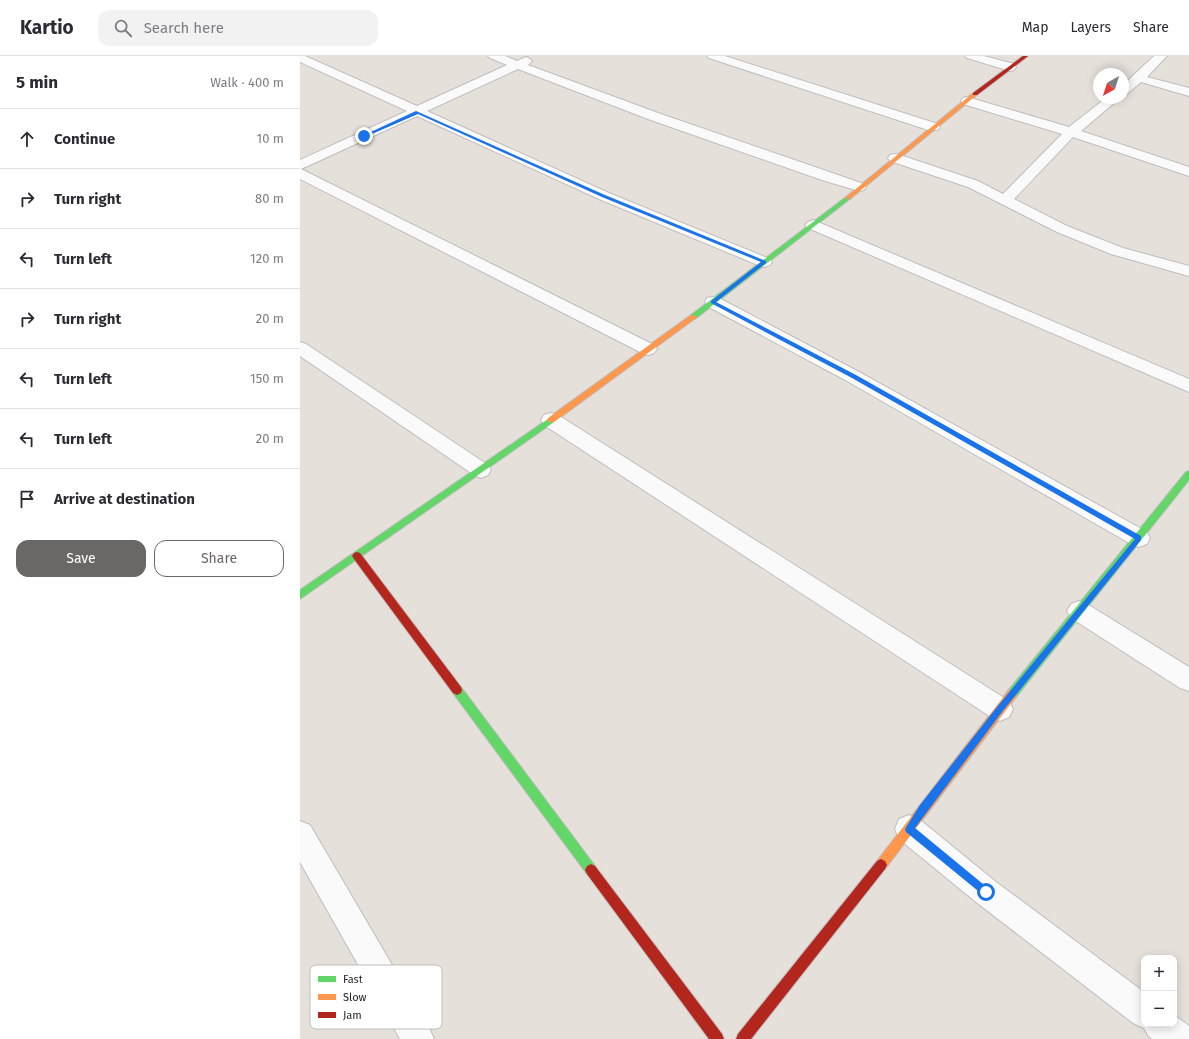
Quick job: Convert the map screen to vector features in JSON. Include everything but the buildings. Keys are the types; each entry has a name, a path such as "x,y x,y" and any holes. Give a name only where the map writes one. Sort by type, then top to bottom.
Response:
{"street":[{"path":"494,56 519,64 653,116 859,187"},
{"path":"300,166 537,56"},
{"path":"714,56 933,127"},
{"path":"971,56 1010,67"},
{"path":"300,595 481,470 713,302 813,225 933,127 1026,56"},
{"path":"1129,86 1161,56"},
{"path":"300,58 604,196 764,262"},
{"path":"1139,78 1189,92"},
{"path":"967,101 1071,132 1189,172"},
{"path":"1005,200 1071,132 1106,104"},
{"path":"895,158 973,184 1056,226 1117,251 1189,271"},
{"path":"300,173 648,349"},
{"path":"813,225 1189,386"},
{"path":"713,302 854,376 1139,538"},
{"path":"300,348 481,470"},
{"path":"551,420 1000,709"},
{"path":"743,1039 909,829 923,808 1000,709 1189,474"},
{"path":"357,556 718,1039"},
{"path":"1079,611 1189,680"},
{"path":"909,829 986,892 1141,1010"},
{"path":"300,835 375,965"},
{"path":"1163,1027 1179,1039"},
{"path":"412,1029 418,1039"}],"traffic: fast":[{"path":"693,317 848,198"},
{"path":"300,595 551,420"},
{"path":"1012,694 1189,474"},
{"path":"457,690 591,870"}],"traffic: slow":[{"path":"848,198 975,94"},
{"path":"551,420 693,317"},
{"path":"881,865 1012,694"}],"traffic: jam":[{"path":"975,94 1026,56"},
{"path":"357,556 457,690"},
{"path":"743,1039 881,865"},
{"path":"591,870 717,1039"}],"route":[{"path":"364,136 418,112 604,196 764,262 713,302 854,376 960,438 1139,538 1000,709 923,808 909,829 986,892"}]}
